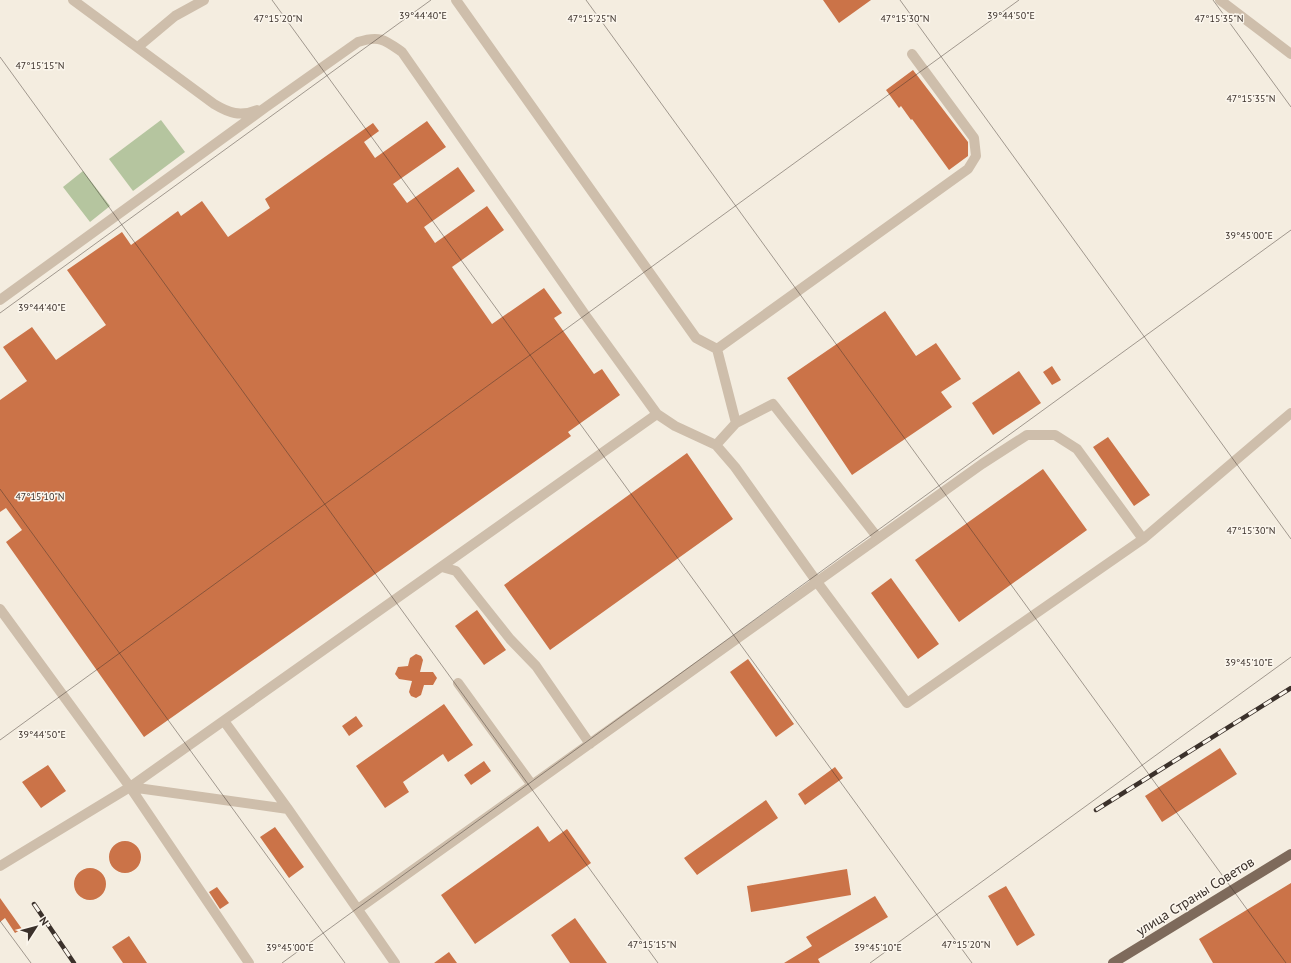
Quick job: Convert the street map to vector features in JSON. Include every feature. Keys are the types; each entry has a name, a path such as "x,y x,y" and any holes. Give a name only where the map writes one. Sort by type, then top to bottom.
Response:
{"main road":[{"name":"улица Страны Советов","path":"1113,963 1291,854"}],"lane":[{"path":"73,0 214,104 227,111 237,114 248,114 266,107"},
{"path":"138,47 175,16 204,0"},
{"path":"456,0 696,338 717,349 736,423"},
{"path":"1220,0 1291,54"},
{"path":"0,300 358,42 382,38 402,52 582,310 657,414 675,426 716,444 735,467 817,582 907,703 1143,540 1291,413"},
{"path":"717,349 968,169 976,156 974,138 912,54"},
{"path":"716,444 736,423 774,404 878,538"},
{"path":"0,866 130,787 224,722 657,414"},
{"path":"358,909 982,464 1027,435 1055,435 1077,449 1143,540"},
{"path":"456,557 454,565 456,572 510,640 536,666 590,744"},
{"path":"442,567 456,572"},
{"path":"0,609 130,787 249,963"},
{"path":"458,683 532,785"},
{"path":"224,722 288,809 395,963"},
{"path":"130,787 288,809"}],"green space":[{"path":"161,120 185,152 133,191 109,159"},
{"path":"83,171 110,206 90,222 63,187"}],"building":[{"path":"823,0 871,0 839,23"},
{"path":"913,70 968,142 968,156 949,170 912,119 911,120 901,106 899,108 886,90"},
{"path":"427,121 446,147 393,184 407,203 458,167 475,191 424,227 435,243 487,206 504,230 452,267 492,324 544,288 562,313 554,318 594,374 602,369 620,395 568,432 571,436 144,737 6,542 22,530 6,508 0,512 0,400 27,381 3,347 32,327 56,360 106,325 67,270 122,232 131,245 178,211 181,216 202,201 228,237 270,208 265,199 373,123 379,131 364,142 375,158"},
{"path":"885,311 916,356 936,343 961,379 941,392 952,407 852,475 787,378"},
{"path":"1052,366 1061,380 1052,385 1043,372"},
{"path":"1019,371 1041,403 993,435 972,403"},
{"path":"1108,437 1150,495 1134,506 1093,447"},
{"path":"687,453 733,519 550,650 504,585"},
{"path":"1043,469 1087,530 959,622 915,560"},
{"path":"891,578 939,644 918,659 871,593"},
{"path":"477,610 506,650 484,665 455,626"},
{"path":"416,654 421,656 423,660 420,672 433,672 437,678 433,685 424,685 421,695 416,698 411,696 409,692 412,681 399,679 395,674 398,667 408,666 410,658"},
{"path":"748,659 794,724 776,737 730,672"},
{"path":"444,704 473,745 448,762 443,754 403,782 409,792 385,808 356,766"},
{"path":"356,716 363,726 349,736 342,726"},
{"path":"1220,748 1237,774 1162,822 1145,796"},
{"path":"484,761 491,771 471,785 464,775"},
{"path":"48,765 66,791 41,808 22,782"},
{"path":"835,767 843,778 805,805 798,794"},
{"path":"766,800 778,818 697,875 684,858"},
{"path":"538,826 549,842 567,829 591,863 475,944 441,895"},
{"path":"275,827 304,867 289,878 260,837"},
{"path":"122,841 128,841 138,848 141,857 140,863 134,870 128,873 122,873 112,866 109,860 109,854 116,844"},
{"path":"87,868 93,868 103,875 106,884 105,890 99,897 93,900 87,900 77,893 74,887 74,881 81,871"},
{"path":"847,869 851,895 751,912 747,886"},
{"path":"1291,883 1291,963 1213,963 1199,939"},
{"path":"1006,886 1035,935 1017,946 988,896"},
{"path":"217,887 229,903 220,909 209,892"},
{"path":"875,896 888,917 818,959 820,963 784,963 812,946 806,937"},
{"path":"0,898 22,929 15,933 5,918 0,922"},
{"path":"575,918 607,963 570,963 551,935"},
{"path":"129,936 147,963 123,963 112,947"},
{"path":"449,952 457,963 434,963"}],"railway":[{"path":"1096,810 1291,688"},
{"path":"34,904 74,963"}]}
